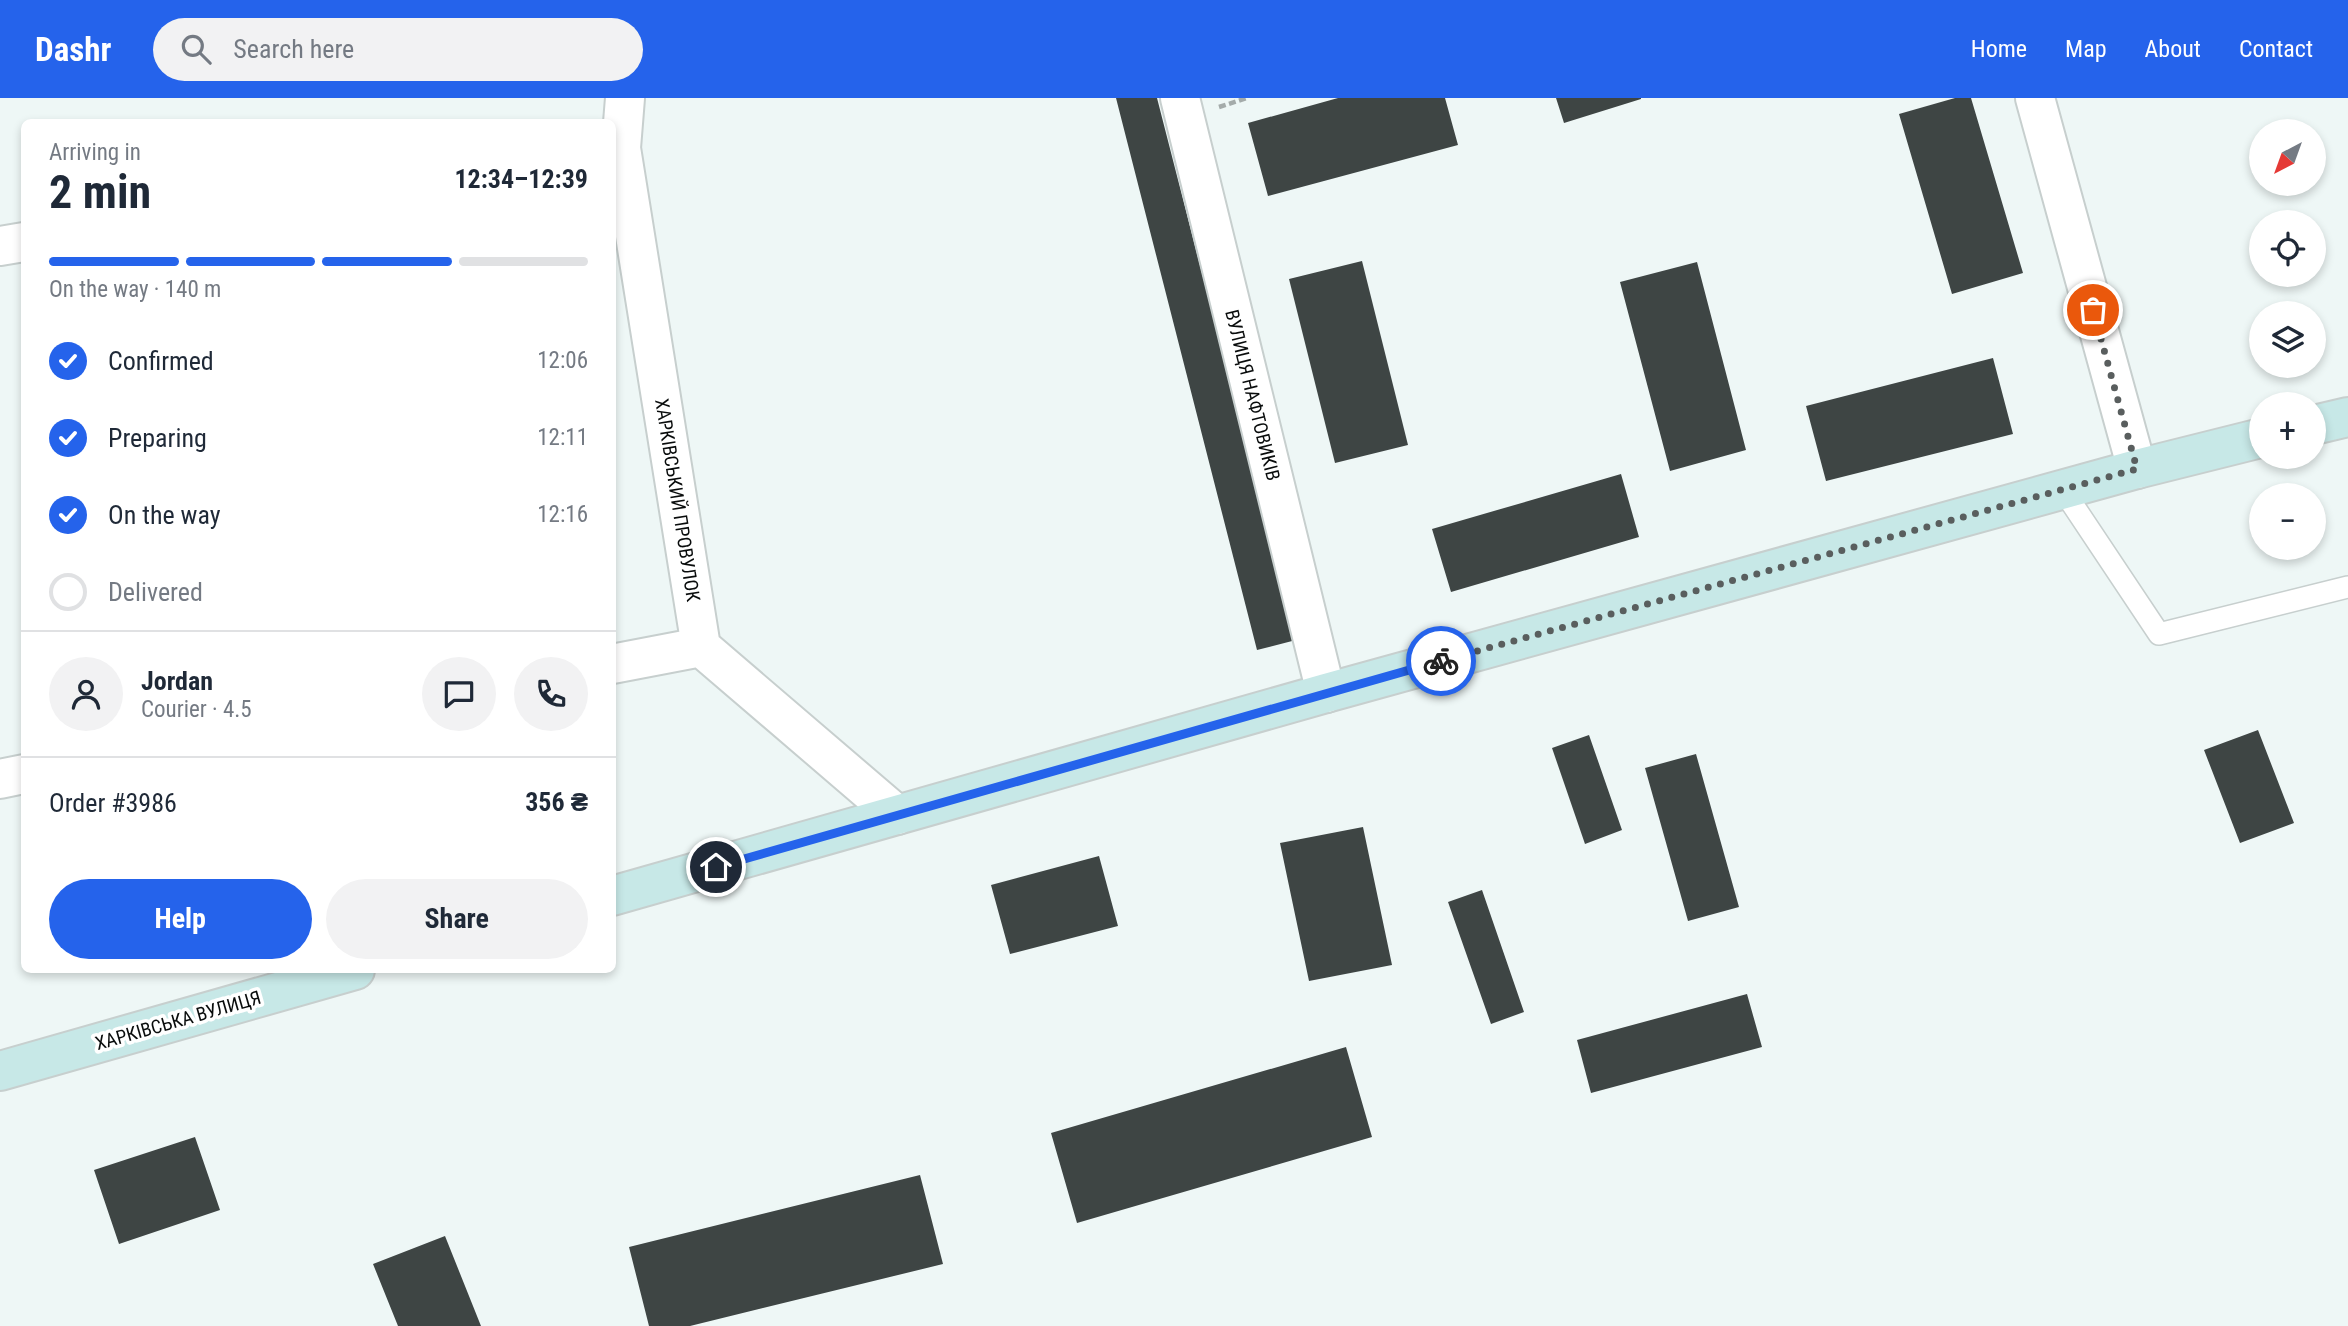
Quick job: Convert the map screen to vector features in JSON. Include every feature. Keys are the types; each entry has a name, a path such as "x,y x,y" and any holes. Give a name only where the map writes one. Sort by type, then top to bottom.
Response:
{"main road":[{"path":"2326,422 2348,417"},
{"path":"616,895 1326,693 2063,489 2249,441"},
{"name":"ХАРКІВСЬКА ВУЛИЦЯ","path":"0,1071 344,973"}],"street":[{"name":"ХАРКІВСЬКИЙ ПРОВУЛОК","path":"625,98 617,149 701,647"},
{"name":"ВУЛИЦЯ НАФТОВИКІВ","path":"1180,98 1326,693"},
{"path":"2035,98 2137,469"},
{"path":"0,246 21,242"},
{"path":"616,663 701,647 897,815"},
{"path":"0,779 21,775"}],"lane":[{"path":"2063,489 2159,634 2348,587"}],"building":[{"path":"1116,98 1157,98 1296,640 1257,650"},
{"path":"1338,98 1445,98 1458,145 1268,196 1248,123"},
{"path":"1556,98 1641,98 1641,99 1564,123"},
{"path":"1955,98 1971,98 2023,273 1952,294 1899,114"},
{"path":"1362,261 1408,445 1335,463 1289,279"},
{"path":"1697,262 1746,450 1670,471 1620,282"},
{"path":"1993,358 2013,434 1826,481 1806,406"},
{"path":"1621,474 1639,537 1451,592 1432,529"},
{"path":"2258,730 2294,823 2240,843 2204,750"},
{"path":"1589,735 1622,830 1585,844 1552,748"},
{"path":"1696,754 1739,907 1688,921 1645,768"},
{"path":"1363,827 1392,965 1309,981 1280,843"},
{"path":"1099,856 1118,926 1010,954 991,885"},
{"path":"1482,890 1524,1012 1491,1024 1448,902"},
{"path":"1747,994 1762,1047 1591,1093 1577,1040"},
{"path":"1346,1047 1372,1137 1077,1223 1051,1133"},
{"path":"195,1137 220,1210 119,1244 94,1170"},
{"path":"920,1175 943,1264 690,1326 649,1326 629,1247"},
{"path":"445,1236 481,1326 398,1326 373,1264"}],"way so far":[{"path":"1441,661 2137,469 2093,310"}],"route":[{"path":"716,867 1441,661"}]}
